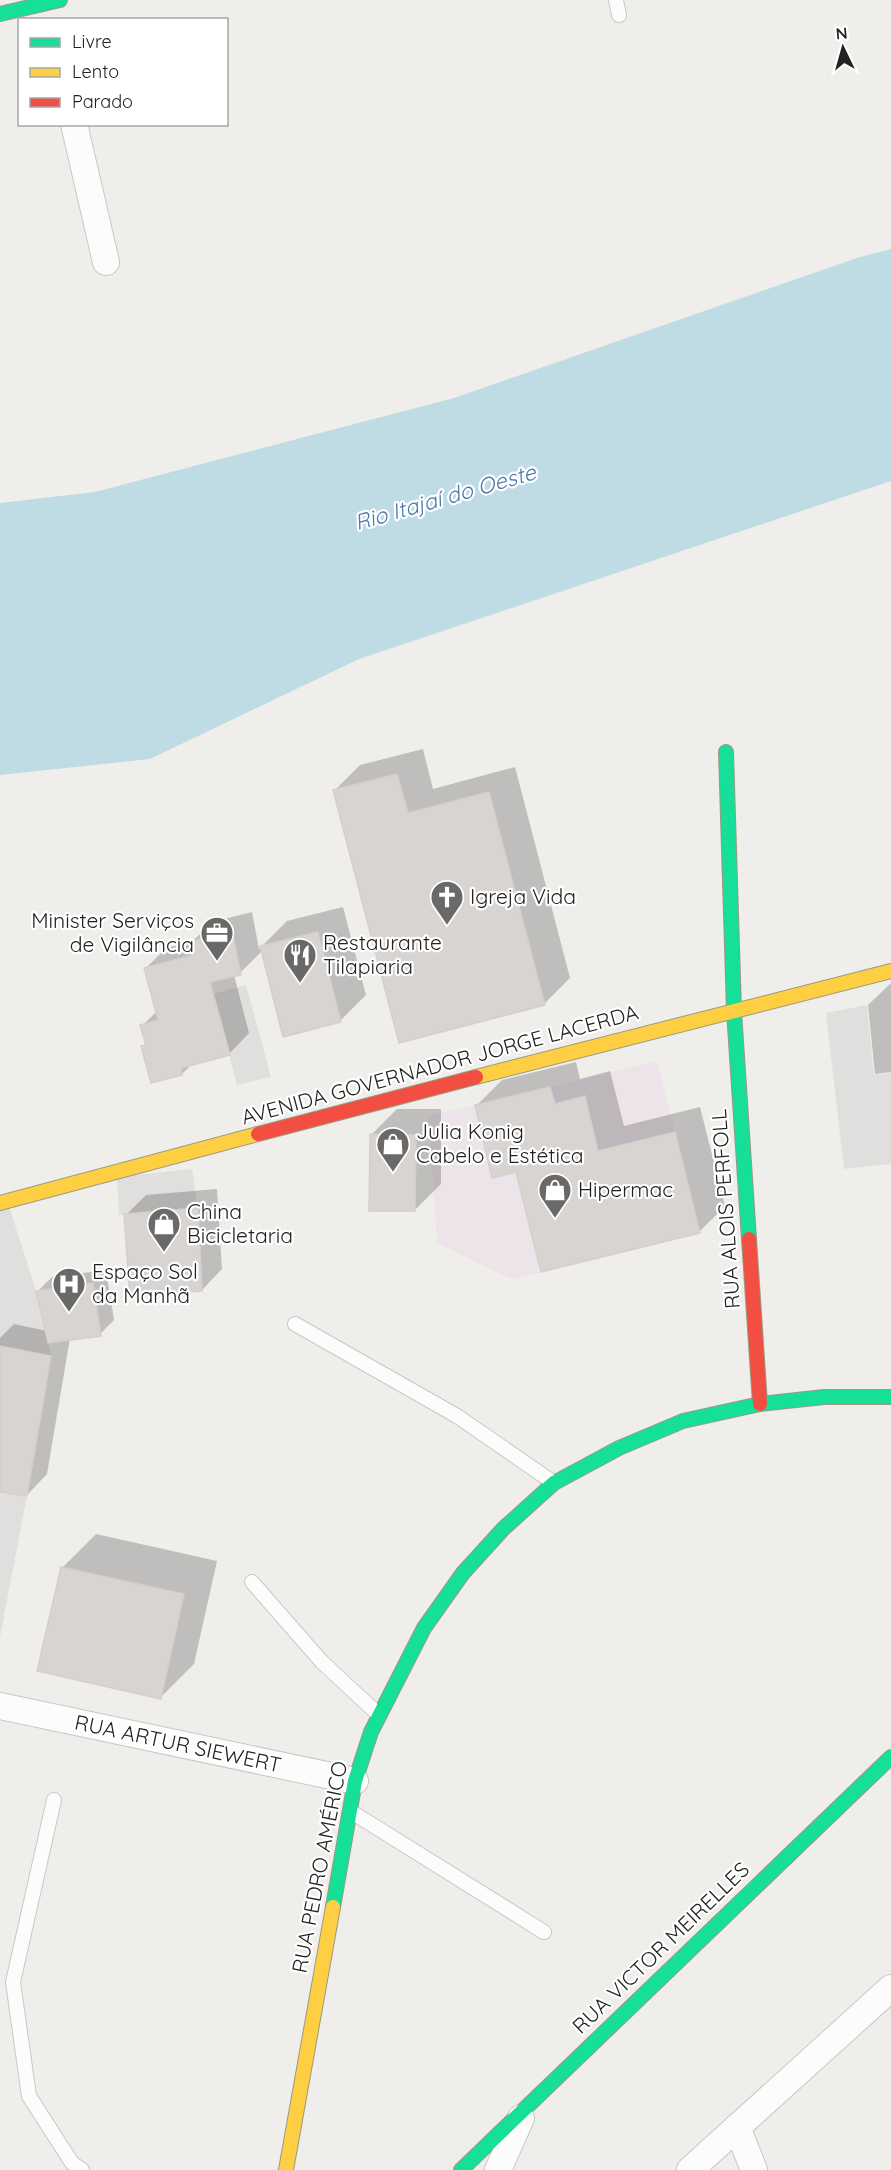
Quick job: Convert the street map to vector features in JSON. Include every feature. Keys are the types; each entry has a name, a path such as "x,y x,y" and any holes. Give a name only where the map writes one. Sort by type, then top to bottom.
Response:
{"street":[{"path":"0,14 51,6"},
{"path":"74,126 106,262"},
{"name":"RUA ALOIS PERFOLL","path":"726,752 734,1011 760,1404"},
{"name":"AVENIDA GOVERNADOR JORGE LACERDA","path":"0,1203 891,971"},
{"name":"RUA PEDRO AMÉRICO","path":"286,2170 355,1781 371,1732 424,1628 463,1573 504,1529 554,1483 619,1448 683,1422 760,1404 824,1397 891,1397"},
{"name":"RUA ARTUR SIEWERT","path":"0,1706 355,1781"},
{"name":"RUA VICTOR MEIRELLES","path":"461,2170 891,1757"},
{"path":"690,2170 891,1988"},
{"path":"498,2170 526,2106"},
{"path":"737,2127 754,2170"}],"lane":[{"path":"616,0 619,15"},
{"path":"295,1324 457,1416 554,1483"},
{"path":"252,1582 322,1662 379,1715"},
{"path":"54,1800 13,1982 28,2096 72,2163 82,2170"},
{"path":"350,1811 544,1932"}],"shaded area":[{"path":"246,985 271,1077 237,1085 213,994"},
{"path":"867,1005 874,1075 891,1073 891,1164 844,1169 826,1013"},
{"path":"657,1061 675,1132 598,1151 585,1097 555,1104 550,1087"},
{"path":"475,1105 492,1178 516,1172 541,1272 513,1280 437,1243 429,1116"},
{"path":"192,1169 198,1208 119,1215 117,1177"},
{"path":"9,1206 36,1291 51,1356 0,1346 0,1209"},
{"path":"0,1492 27,1496 0,1637"}],"water":[{"name":"Rio Itajaí do Oeste","path":"891,249 891,481 359,659 150,759 0,775 0,503 95,492 454,398 857,258"}],"building":[{"name":"Igreja Vida","path":"397,774 408,813 489,792 545,1005 399,1043 333,790"},
{"path":"232,931 241,975 210,982 230,1055 181,1068 182,1075 151,1083 141,1046 146,1045 140,1025 158,1020 144,968 193,955 190,942"},
{"name":"Restaurante Tilapiaria","path":"318,932 341,1022 283,1037 260,946"},
{"path":"550,1087 555,1104 585,1096 598,1151 675,1132 700,1233 541,1272 516,1172 492,1178 475,1105"},
{"name":"Julia Konig Cabelo e Estética","path":"370,1134 416,1135 415,1211 369,1211"},
{"name":"China Bicicletaria","path":"198,1208 202,1291 130,1296 124,1214"},
{"name":"Espaço Sol da Manhã","path":"93,1283 101,1336 48,1343 36,1291"},
{"path":"0,1346 51,1356 27,1496 0,1492"},
{"path":"61,1567 184,1594 161,1699 37,1671"}],"traffic: fast":[{"path":"0,14 60,0"},
{"path":"726,752 734,1011 749,1239"},
{"path":"333,1907 355,1781 371,1732 424,1628 463,1573 503,1529 554,1483 619,1448 683,1421 760,1404 824,1397 891,1397"},
{"path":"461,2170 891,1757"}],"traffic: slow":[{"path":"476,1077 891,971"},
{"path":"0,1203 258,1134"},
{"path":"286,2170 333,1907"}],"traffic: jam":[{"path":"258,1134 476,1077"},
{"path":"749,1239 760,1404"}],"place":[{"name":"Igreja Vida","path":"447,926"},
{"name":"Minister Serviços de Vigilância","path":"217,962"},
{"name":"Restaurante Tilapiaria","path":"300,984"},
{"name":"Julia Konig Cabelo e Estética","path":"393,1173"},
{"name":"Hipermac","path":"555,1219"},
{"name":"China Bicicletaria","path":"164,1253"},
{"name":"Espaço Sol da Manhã","path":"69,1313"}]}
